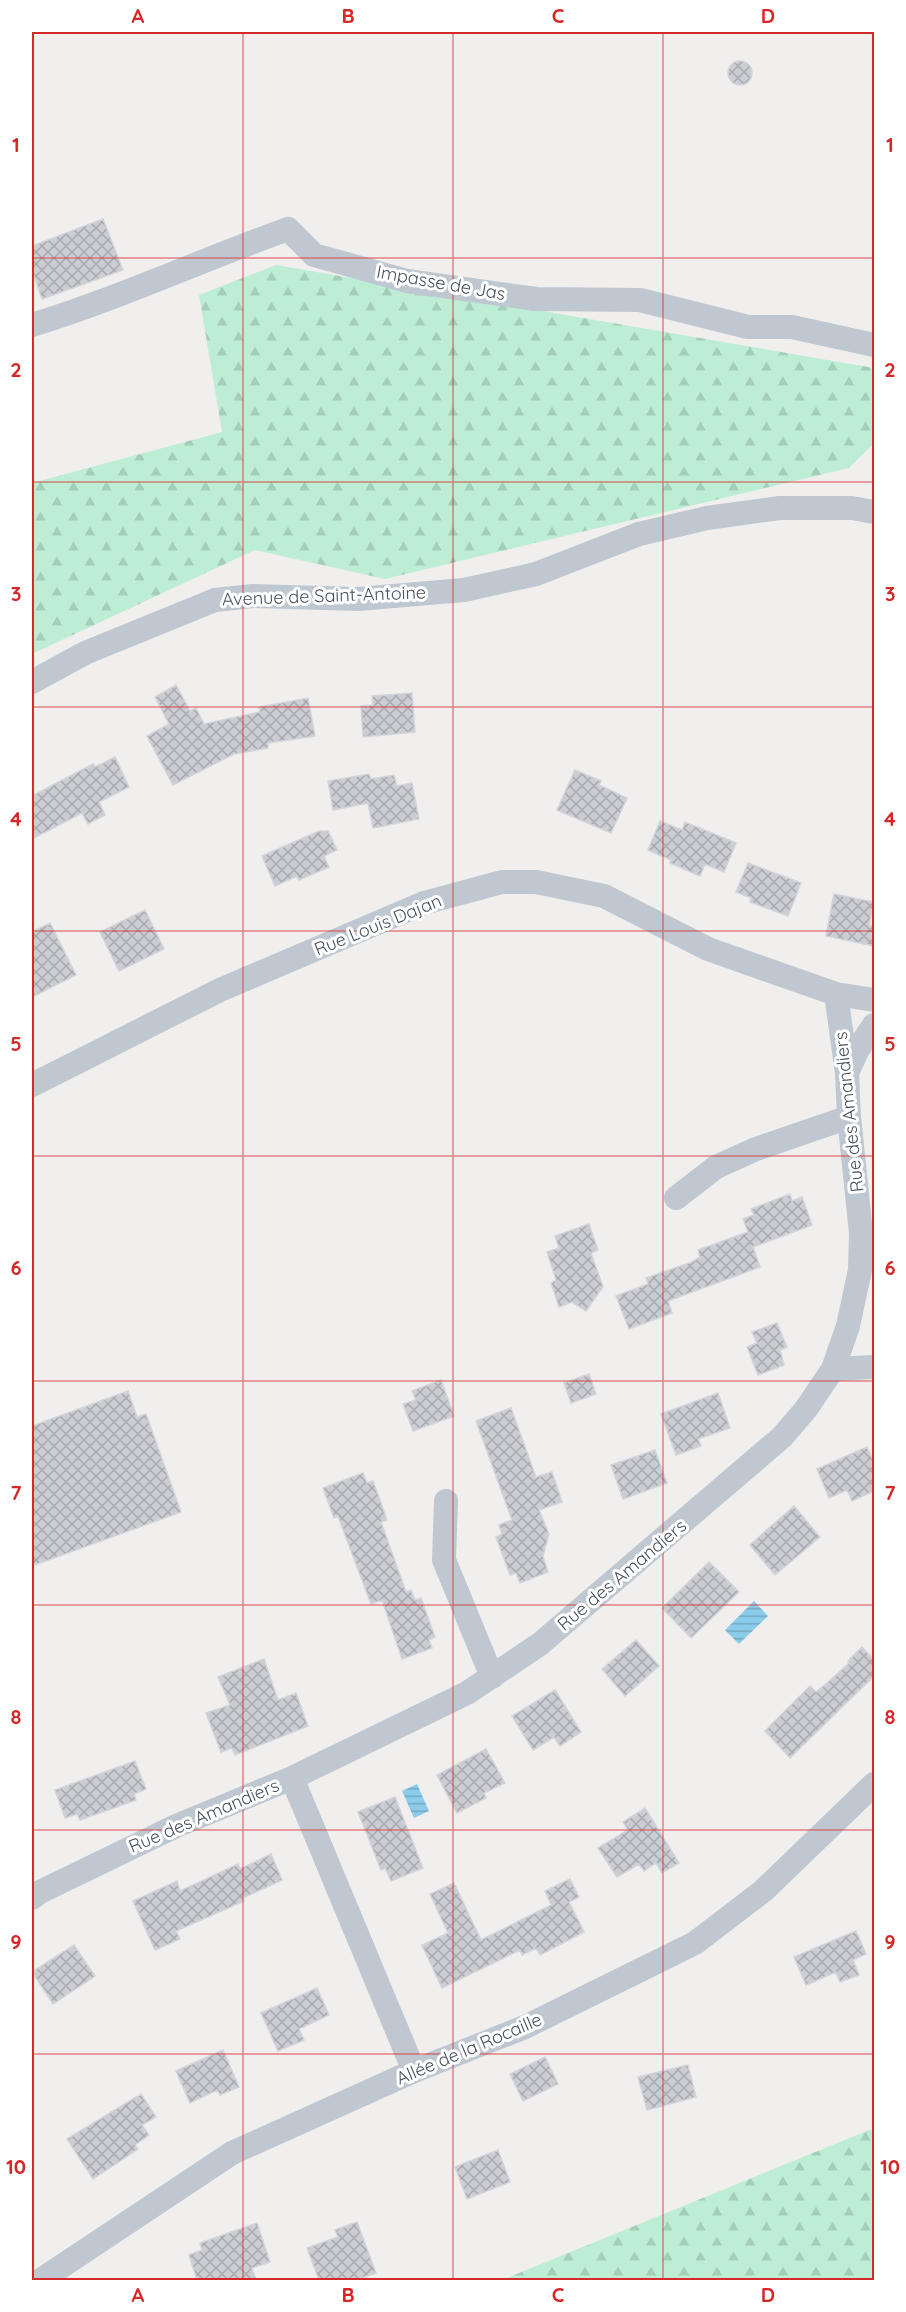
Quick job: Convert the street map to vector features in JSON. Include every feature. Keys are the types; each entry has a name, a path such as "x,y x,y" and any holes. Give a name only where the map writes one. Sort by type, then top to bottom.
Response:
{"street":[{"name":"Impasse de Jas","path":"32,325 93,306 288,229 314,255 407,281 536,299 640,300 748,327 792,327 874,345"},
{"name":"Avenue de Saint-Antoine","path":"32,682 85,653 215,600 253,596 358,598 464,590 536,574 639,534 707,518 780,508 852,507 874,512"},
{"name":"Rue Louis Dajan","path":"32,1084 220,990 424,903 502,882 536,882 604,896 708,949 836,994 874,1000"},
{"name":"Rue des Amandiers","path":"34,1889 292,1778 467,1693 540,1644 782,1437 806,1409 833,1369 848,1326 860,1270 861,1233 849,1117 847,1073 836,994"},
{"path":"847,1073 858,1049 874,1025"},
{"path":"676,1198 716,1167 756,1149 849,1117"},
{"path":"833,1369 874,1367"},
{"path":"446,1501 444,1560 492,1677"},
{"path":"292,1778 414,2071"},
{"name":"Allée de la Rocaille","path":"41,2280 232,2153 414,2071 525,2027 695,1943 764,1891 874,1784"}],"green space":[{"path":"276,265 874,368 874,443 849,468 385,579 255,550 32,654 32,483 222,432 199,295"},
{"path":"874,2128 874,2280 502,2280"}],"water":[{"path":"754,1601 768,1616 739,1644 725,1630"},
{"path":"417,1784 429,1811 414,1818 402,1791"}],"building":[{"path":"740,61 749,64 752,73 749,82 740,85 731,82 728,73 731,64"},
{"path":"103,219 123,270 42,299 32,270 32,246"},
{"path":"176,685 190,711 196,708 204,724 260,712 259,707 308,698 315,736 268,743 268,748 234,754 173,785 147,736 169,724 155,697"},
{"path":"412,693 415,732 363,737 361,706 373,705 372,696"},
{"path":"115,757 129,787 99,802 105,815 88,824 82,813 32,839 32,796 93,764 95,767"},
{"path":"575,770 601,781 599,785 627,798 611,833 557,810"},
{"path":"369,774 371,779 394,775 397,786 412,783 419,819 373,828 368,803 333,810 328,781"},
{"path":"660,821 682,830 685,822 736,843 724,872 705,864 700,876 648,850"},
{"path":"319,831 328,831 337,850 324,856 329,867 299,880 297,876 275,886 262,856"},
{"path":"748,863 801,883 788,916 750,902 751,898 736,892"},
{"path":"834,894 874,902 869,925 874,926 874,946 826,936"},
{"path":"145,910 164,949 119,971 100,932"},
{"path":"50,923 76,975 32,997 32,932"},
{"path":"790,1194 792,1201 802,1197 812,1225 753,1247 760,1267 668,1301 672,1313 629,1329 616,1296 648,1284 646,1278 692,1262 700,1257 698,1250 748,1232 743,1219 754,1215 751,1209"},
{"path":"589,1224 598,1250 591,1253 603,1287 586,1311 572,1302 559,1307 551,1283 556,1280 547,1252 559,1248 555,1236"},
{"path":"777,1323 787,1347 780,1350 784,1365 758,1375 747,1347 757,1343 752,1332"},
{"path":"589,1374 596,1394 571,1403 564,1383"},
{"path":"441,1380 454,1416 413,1431 403,1404 416,1400 412,1391"},
{"path":"128,1391 137,1417 146,1414 181,1512 32,1566 32,1426"},
{"path":"718,1393 730,1428 698,1439 701,1446 676,1455 661,1414"},
{"path":"511,1408 536,1477 552,1472 562,1502 539,1510 549,1534 543,1556 548,1572 520,1583 516,1573 510,1575 496,1537 502,1534 499,1525 512,1520 476,1421"},
{"path":"867,1447 874,1462 874,1491 852,1501 847,1490 829,1498 817,1469"},
{"path":"655,1450 667,1483 623,1499 611,1465"},
{"path":"363,1473 367,1483 373,1481 380,1500 387,1520 381,1522 406,1592 411,1590 415,1600 421,1598 435,1637 429,1640 432,1648 402,1659 382,1600 371,1604 338,1516 334,1518 323,1488"},
{"path":"794,1506 820,1537 775,1575 750,1545"},
{"path":"709,1562 739,1592 691,1638 662,1608"},
{"path":"636,1640 659,1666 625,1696 602,1669"},
{"path":"862,1647 874,1660 874,1676 790,1758 765,1731 810,1686 816,1692 849,1663 848,1661"},
{"path":"264,1659 278,1700 296,1693 308,1726 235,1755 232,1748 221,1752 206,1713 230,1705 218,1677"},
{"path":"555,1690 581,1732 560,1746 554,1737 533,1750 512,1716"},
{"path":"486,1749 505,1783 484,1793 486,1798 457,1813 437,1775"},
{"path":"135,1761 146,1789 134,1794 136,1800 80,1820 77,1814 65,1818 55,1790"},
{"path":"395,1797 423,1868 391,1881 385,1868 381,1870 358,1812"},
{"path":"645,1808 679,1863 662,1873 656,1863 644,1871 639,1864 617,1877 598,1848 628,1830 623,1822"},
{"path":"271,1854 282,1880 243,1898 244,1901 176,1931 180,1939 155,1950 133,1901 177,1881 180,1891 238,1864 240,1869"},
{"path":"570,1879 579,1897 569,1902 584,1932 540,1955 536,1948 522,1955 520,1950 442,1988 422,1945 448,1933 430,1894 454,1883 481,1940 551,1905 545,1891"},
{"path":"856,1931 866,1954 853,1960 859,1975 840,1982 836,1972 806,1985 794,1957"},
{"path":"74,1945 95,1976 53,2004 32,1972"},
{"path":"317,1988 329,2015 299,2029 304,2040 278,2051 261,2013"},
{"path":"223,2050 239,2087 220,2095 217,2090 190,2103 176,2071"},
{"path":"545,2057 558,2084 523,2101 510,2074"},
{"path":"688,2065 696,2097 647,2110 638,2077"},
{"path":"141,2094 156,2117 142,2125 149,2135 135,2145 138,2149 93,2179 67,2139"},
{"path":"498,2150 510,2182 467,2199 455,2167"},
{"path":"357,2222 376,2273 356,2280 319,2280 307,2248 338,2237 335,2230"},
{"path":"257,2223 270,2262 252,2268 256,2280 197,2280 189,2255 202,2250 200,2243"}]}
